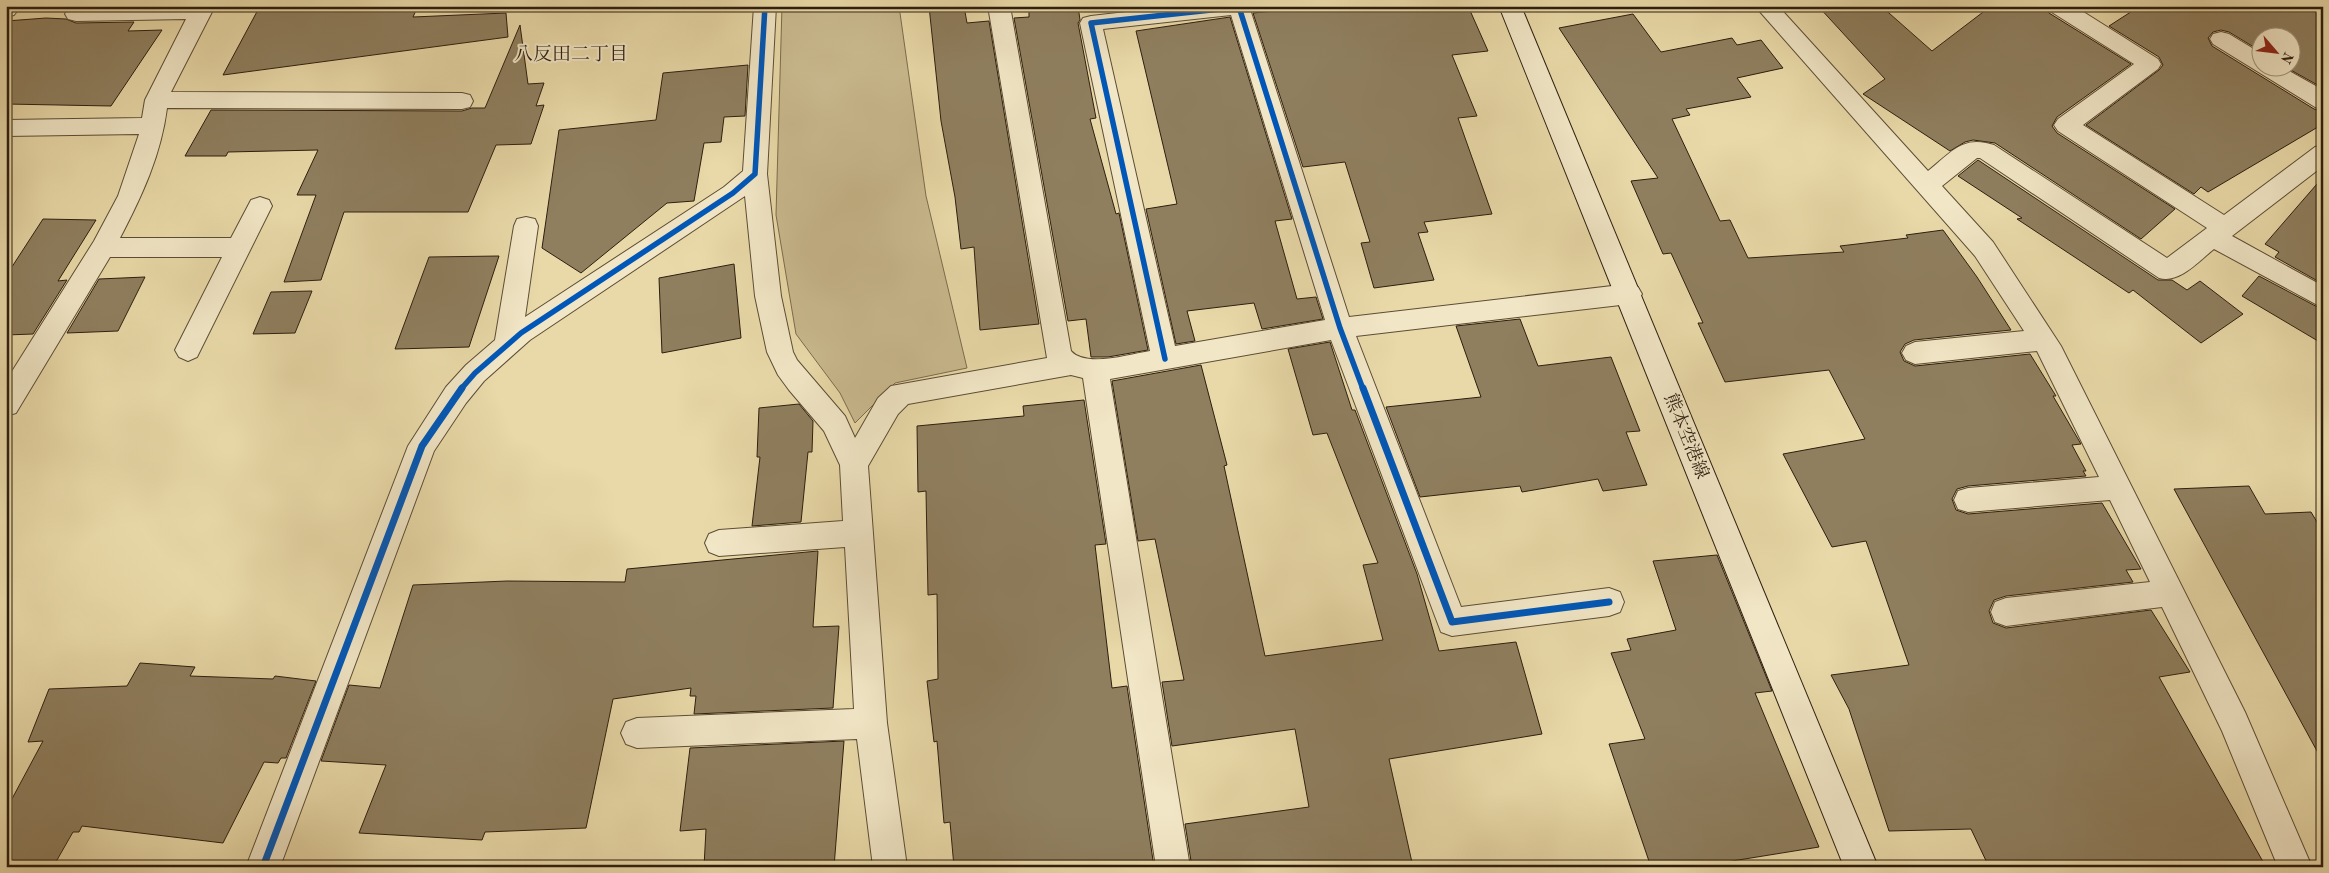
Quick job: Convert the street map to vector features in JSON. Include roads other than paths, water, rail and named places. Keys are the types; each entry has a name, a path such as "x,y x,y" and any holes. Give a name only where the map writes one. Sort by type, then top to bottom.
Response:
{"street":[{"path":"6,10 10,6"},
{"path":"765,6 755,174 768,296 780,352 787,367 835,424 854,465 871,723 890,867"},
{"path":"999,6 1059,355 1082,368"},
{"name":"熊本空港線","path":"1510,6 1861,867"},
{"path":"1165,359 1091,24 1239,7 1340,328 1452,622 1609,602"},
{"path":"1771,7 1926,186 1984,249 2052,353 2234,723 2295,867"},
{"path":"2067,8 2150,64 2066,126 2219,232 2323,298"},
{"path":"6,405 103,247 130,196 144,159 153,126 156,100 202,9 76,14"},
{"path":"2221,39 2252,58"},
{"path":"2285,78 2323,101"},
{"path":"156,100 462,101"},
{"path":"6,128 153,126"},
{"path":"1926,186 1970,150 1986,151 2168,271 2323,153"},
{"path":"263,867 422,446 456,394 507,346 574,296 733,193 755,174"},
{"path":"188,350 260,206"},
{"path":"507,346 526,226"},
{"path":"103,247 239,248"},
{"path":"854,465 888,406 901,394 1082,368 1165,359 1340,328 1629,294"},
{"path":"1915,353 2042,340"},
{"path":"1082,368 1173,867"},
{"path":"1968,500 2118,487"},
{"path":"719,543 859,534"},
{"path":"2006,612 2170,593"},
{"path":"637,733 871,723"}],"district":[{"name":"八反田二丁目","path":"571,53"}]}
